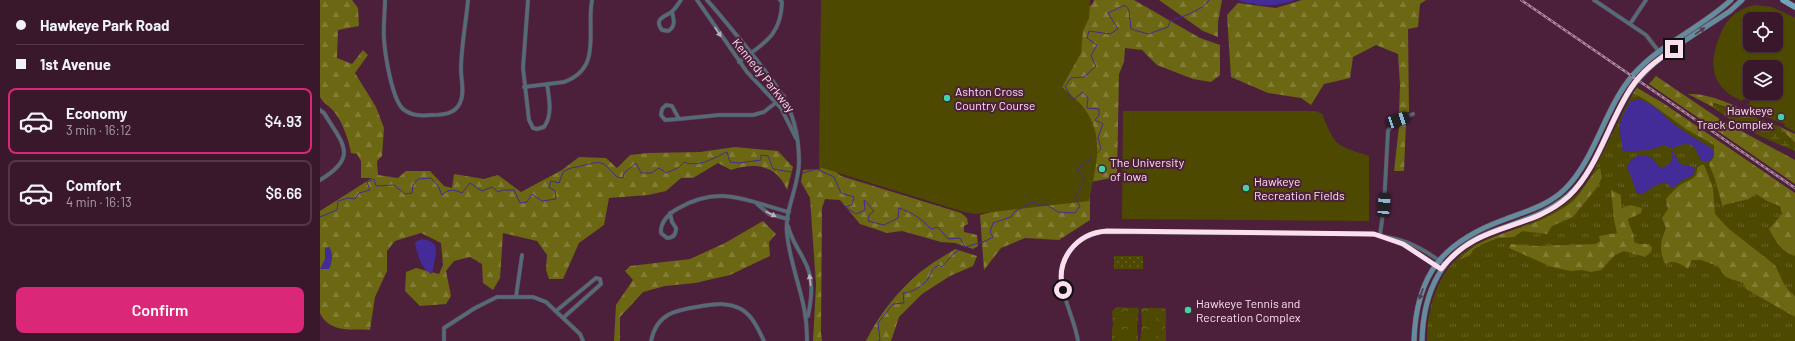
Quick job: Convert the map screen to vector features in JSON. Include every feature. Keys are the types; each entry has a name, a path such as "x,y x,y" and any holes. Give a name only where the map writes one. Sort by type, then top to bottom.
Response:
{"main road":[{"path":"1414,341 1418,301 1435,265 1452,246 1471,233 1484,227 1541,206 1562,192 1580,171 1618,98 1632,76 1649,59 1731,0"},
{"path":"1422,341 1425,304 1432,286 1443,267 1460,248 1479,237 1545,212 1568,197 1586,174 1627,94 1636,81 1645,71 1662,57 1730,11 1742,0"},
{"path":"1783,0 1795,7"}],"street":[{"path":"385,0 384,40 394,93 403,109 420,116 449,114 460,102 463,93 462,63 468,0"},
{"path":"528,0 523,58 524,87 531,125 533,128 541,129 546,124 550,110 547,84"},
{"path":"524,87 571,80 586,66 590,52 592,0"},
{"path":"672,12 674,23 673,27 668,31 662,30 659,20 672,12 682,0"},
{"name":"Kennedy Parkway","path":"696,0 740,62 776,102 787,118 798,145"},
{"name":"Kennedy Parkway","path":"707,0 784,96 793,118 798,145 798,171 789,212 787,232 789,248 807,318"},
{"path":"1594,0 1646,35 1662,57"},
{"path":"1630,24 1646,0"},
{"path":"740,62 776,30 781,19 782,1"},
{"path":"679,119 672,106 666,105 662,109 661,115 665,120 679,119 719,115 753,115 764,112 784,96"},
{"path":"320,110 324,113 343,144 345,154 342,163 334,172 320,180"},
{"path":"1380,235 1384,205 1388,131 1394,122 1413,114"},
{"path":"670,213 670,219 676,230 673,236 667,238 661,233 660,229 664,220 670,213 693,201 715,196 736,196 789,212"},
{"path":"756,203 769,214 788,221"},
{"name":"Kennedy Parkway","path":"788,221 791,237 809,272 811,297 807,318 807,341"},
{"path":"1078,341 1062,285 1061,273 1068,252 1076,243 1090,235 1107,231 1380,235 1414,244 1439,260 1443,267"},
{"path":"1380,235 1403,244 1435,265 1443,267"},
{"path":"516,296 522,255"},
{"path":"556,311 596,278 600,278 602,282 563,318"},
{"path":"444,341 444,328 475,308 497,297 516,296 533,297 546,302 580,334 583,341"},
{"path":"651,341 659,322 672,312 682,309 719,304 735,307 746,313 754,321 764,341"}],"green space":[{"path":"320,0 352,0 358,8 359,26 338,30 337,58 352,64 363,50 368,55 355,73 376,107 384,128 382,156 377,161 378,175 398,178 406,171 430,171 444,186 452,188 454,174 484,179 498,175 521,192 562,170 579,157 606,158 617,168 630,155 648,153 700,152 735,147 778,151 793,167 787,190 777,175 764,168 748,166 731,170 718,163 693,178 681,178 666,191 648,195 609,198 604,225 579,243 563,279 549,279 546,270 547,255 537,241 503,233 500,278 493,290 483,283 482,264 470,257 454,261 446,271 451,296 446,304 420,306 405,291 406,272 416,268 439,274 443,265 441,243 421,233 395,241 387,251 387,271 375,297 370,330 342,329 335,327 329,324 320,313 320,211 372,178 361,178 361,161 357,154 351,153 345,132 338,117 320,97"},
{"name":"Ashton Cross Country Course","path":"821,0 1090,0 1089,18 1083,31 1081,53 1062,87 1084,108 1091,119 1095,130 1097,142 1096,165 1089,201 975,214 964,212 819,167"},
{"path":"1094,0 1134,0 1200,38 1220,45 1220,75 1211,82 1193,79 1157,65 1142,50 1125,48 1124,62 1119,74 1117,177 1090,182 1090,220 1059,240 1025,238 1001,248 984,270 980,215 1025,203 1082,14"},
{"path":"1159,0 1222,0 1218,22 1218,37 1203,31"},
{"path":"1302,0 1426,0 1420,4 1418,27 1408,29 1409,112 1399,113 1400,85 1398,54 1376,45 1353,57 1350,78 1324,84 1311,105 1301,98 1268,93 1231,77 1227,15 1238,3 1276,8"},
{"path":"1756,5 1772,7 1782,12 1743,12 1743,52 1783,52 1783,12 1795,18 1795,132 1784,126 1785,124 1747,110 1750,101 1746,100 1783,100 1783,60 1743,60 1742,101 1724,90 1715,75 1714,58 1722,32 1728,20 1743,9"},
{"path":"827,6 831,168 841,176 961,213 967,218 968,224 964,226 964,232 977,235 978,246 973,249 955,243 941,242 902,231 887,233 860,224 840,200 825,199 822,208 822,341 813,341 816,285 810,198 801,182 803,170 820,169"},
{"path":"1656,76 1721,120 1795,160 1795,184 1649,84"},
{"path":"1637,87 1795,195 1795,341 1427,341 1433,298 1439,284 1454,261 1465,251 1478,243 1542,218 1563,206 1573,198 1591,176"},
{"path":"1637,88 1663,103 1795,193 1795,256 1782,249 1769,229 1782,214 1780,206 1767,201 1756,194 1749,199 1724,205 1723,208 1709,164 1714,157 1714,145 1686,129 1646,100 1633,93"},
{"path":"1688,94 1708,96 1721,100 1740,108 1741,112 1714,103 1713,107"},
{"path":"1713,103 1778,126 1795,143 1795,151 1742,127 1713,107"},
{"name":"Hawkeye Recreation Fields","path":"1123,111 1316,111 1322,114 1338,144 1350,150 1369,156 1369,221 1122,219"},
{"path":"1406,123 1404,171 1394,171 1399,127"},
{"path":"1778,126 1795,134 1795,143"},
{"path":"1704,165 1713,188 1715,214 1729,229 1775,265 1783,282 1789,291 1795,296 1795,317 1746,289 1743,283 1726,276 1718,266 1701,260 1692,260 1688,269 1674,262 1665,264 1661,246 1666,228 1662,218 1668,209 1666,199 1680,185 1694,177 1697,172 1697,168"},
{"path":"1600,168 1602,177 1598,186 1573,217 1552,226 1547,234 1523,231 1513,237 1498,238 1480,245 1473,250 1470,255 1459,260 1478,244 1536,222 1564,208 1577,197 1593,174"},
{"path":"1611,190 1621,195 1621,208 1630,205 1642,208 1641,213 1628,219 1634,236 1634,242 1639,244 1649,244 1652,248 1651,252 1645,257 1624,251 1615,255 1601,270 1591,272 1582,270 1571,271 1552,267 1509,248 1511,244 1536,246 1596,244 1600,241 1599,236 1617,233"},
{"path":"763,221 776,234 769,242 770,256 730,275 695,283 665,286 643,292 620,317 620,341 614,341 616,305 633,280 625,271 630,266 690,259 725,243"},
{"path":"955,249 977,256 973,266 950,276 922,294 899,317 891,341 866,341 882,314 903,288 923,270"},
{"path":"1114,256 1143,256 1143,269 1114,269"},
{"path":"1116,307 1139,309 1137,326 1138,341 1112,341 1112,327 1114,325 1112,312"},
{"path":"1164,308 1166,310 1166,341 1140,341 1142,326 1141,309"},
{"path":"1115,310 1121,311 1121,322 1115,322"},
{"path":"1123,311 1129,311 1129,323 1123,322"},
{"path":"1131,311 1137,311 1136,323 1131,323"},
{"path":"1143,311 1149,311 1149,323 1143,323"},
{"path":"1151,311 1157,311 1156,323 1151,323"},
{"path":"1159,311 1165,311 1164,323 1159,323"},
{"path":"1115,329 1120,329 1120,340 1115,340"},
{"path":"1123,329 1128,329 1128,340 1123,340"},
{"path":"1131,329 1136,329 1136,341 1131,341"},
{"path":"1143,329 1149,329 1148,341 1143,341"},
{"path":"1151,329 1156,329 1156,341 1150,341"},
{"path":"1159,329 1164,330 1164,341 1158,341"}],"shaded area":[{"path":"1237,0 1295,0 1288,3 1266,5 1251,4"},
{"path":"1637,99 1649,103 1658,109 1675,125 1709,146 1713,150 1713,157 1709,161 1702,161 1695,148 1689,144 1673,149 1664,145 1650,150 1625,152 1622,150 1619,132 1620,122 1630,102"},
{"path":"1673,151 1680,164 1694,167 1695,170 1693,172 1695,174 1681,181 1673,188 1671,188 1668,183 1660,183 1648,191 1641,194 1637,193 1627,167 1631,160 1640,155 1648,156 1655,161 1660,168 1663,168 1671,162 1673,155 1671,152"},
{"path":"422,239 430,241 435,245 436,253 432,274 422,265 417,251 415,242"},
{"path":"329,247 332,255 330,267 329,269 320,269 325,259 325,248"}],"waterway":[{"path":"802,173 817,169 834,177 841,193 854,197 852,205 845,207 856,214 865,210 864,200 874,211 869,215 868,221 884,225 898,218 899,208 916,216 931,229 938,227 948,239 960,238 965,247 983,242 993,237 990,232 993,223 1011,217 1014,212 1032,202 1039,205 1047,205 1058,212 1075,213 1080,206 1075,198 1084,181 1078,168 1092,158 1101,149 1098,137 1103,124 1095,120 1099,115 1099,109 1087,108 1088,98 1083,92 1073,100 1065,86 1071,78 1084,77 1096,66 1091,56 1097,45 1087,38 1089,31 1110,34 1118,29 1108,13 1125,5 1129,10 1131,29 1148,34 1168,27 1170,21 1197,10 1209,0"},
{"path":"320,217 337,210 338,201 348,198 355,199 359,193 370,190 367,182 374,179 376,186 394,185 405,194 412,193 413,185 418,179 431,178 438,186 442,195 451,190 462,193 470,183 482,191 492,187 498,192 503,190 514,190 520,203 527,202 532,194 542,201 556,199 555,191 549,187 551,181 559,183 563,172 566,170 594,163 602,163 617,177 623,178 624,173 636,163 641,173 651,173 659,168 666,173 678,168 684,162 689,164 700,163 727,152 730,162 739,163 761,160 761,155 768,156 773,169 791,172"},
{"path":"878,341 880,340 878,323 893,304 904,303 903,293 917,289 928,279 934,268 939,265 942,267 953,254 959,250"}],"railway":[{"path":"1521,0 1795,188"}],"place":[{"name":"Ashton Cross Country Course","path":"947,98"},
{"name":"Hawkeye Track Complex","path":"1781,117"},
{"name":"The University of Iowa","path":"1102,169"},
{"name":"Hawkeye Recreation Fields","path":"1246,188"},
{"name":"Hawkeye Tennis and Recreation Complex","path":"1188,310"}],"route":[{"path":"1063,290 1061,273 1063,262 1068,252 1084,237 1107,231 1374,234 1393,239 1403,244 1441,269 1460,248 1470,242 1488,232 1545,212 1568,197 1586,174 1632,86 1652,64 1674,49"}]}
